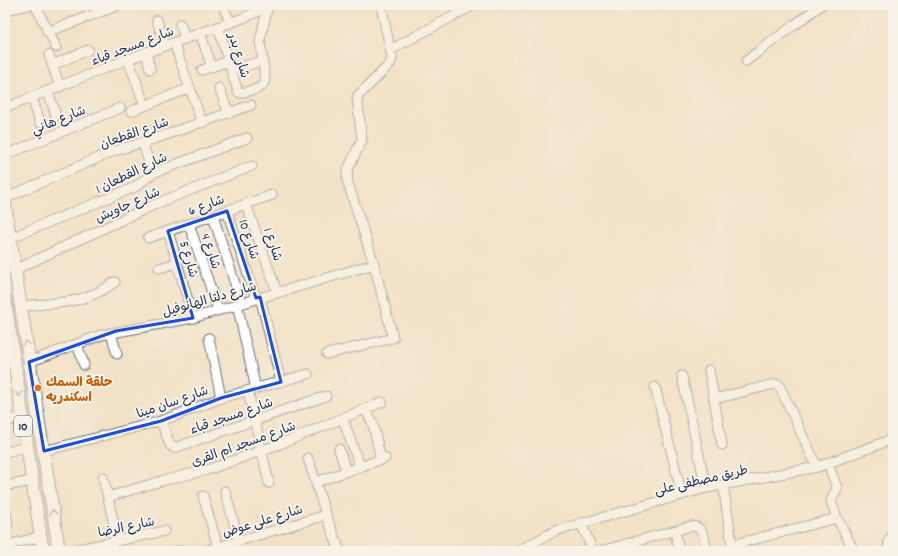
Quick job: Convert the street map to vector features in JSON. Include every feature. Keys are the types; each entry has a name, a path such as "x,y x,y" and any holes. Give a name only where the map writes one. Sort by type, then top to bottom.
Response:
{"main road":[{"name":"10","path":"5,205 7,239 14,270 50,486 59,551"},
{"name":"10","path":"5,300 9,350 22,416 43,551"},
{"path":"32,485 50,486"}],"street":[{"path":"5,10 29,5"},
{"path":"35,5 47,32 56,46"},
{"path":"47,32 119,5"},
{"path":"223,5 230,23"},
{"path":"327,354 393,338 374,264 349,191 347,173 362,140 357,97 390,64 392,58 392,49 381,5"},
{"path":"392,49 474,5"},
{"path":"746,61 821,5"},
{"name":"شارع مسجد قباء","path":"5,108 146,52 230,23 269,6"},
{"name":"شارع بدر","path":"218,26 238,91 241,93 262,87 265,84 260,41 269,6"},
{"path":"157,20 190,88 202,122"},
{"path":"180,24 185,38"},
{"path":"200,33 212,67"},
{"path":"52,65 88,50"},
{"path":"146,52 150,69"},
{"path":"49,55 60,87"},
{"path":"128,59 145,106"},
{"path":"202,70 212,67 256,63"},
{"path":"131,111 190,88"},
{"path":"219,88 229,113"},
{"path":"48,92 56,116"},
{"path":"32,98 40,122"},
{"name":"شارع القطعان","path":"5,198 114,151 251,105"},
{"name":"شارع هاني","path":"5,155 120,108"},
{"name":"شارع القطعان 1","path":"7,239 135,186 153,173 247,138"},
{"path":"142,142 153,173"},
{"name":"شارع جاويش","path":"14,270 158,203 252,166"},
{"name":"شارع 6","path":"148,238 272,195"},
{"name":"شارع 1","path":"246,204 277,292"},
{"name":"شارع 10","path":"227,211 258,298"},
{"path":"213,216 239,303 255,420 269,483"},
{"name":"شارع 4","path":"189,224 218,310"},
{"name":"شارع 5","path":"168,231 193,318"},
{"path":"159,268 177,263"},
{"name":"شارع دلتا الهانوفيل","path":"29,362 111,333 162,325 193,318 239,303 374,264"},
{"path":"20,306 68,303 85,299 101,292 115,282"},
{"path":"258,298 281,382"},
{"path":"111,333 117,354"},
{"path":"209,338 221,398"},
{"path":"77,344 84,365"},
{"path":"710,370 722,445"},
{"name":"شارع سان مينا","path":"44,451 161,421 221,398 308,374"},
{"path":"682,376 706,488"},
{"path":"714,399 775,384 779,385 817,467"},
{"path":"655,387 682,495"},
{"name":"شارع مسجد قباء","path":"161,421 170,445 174,448 326,396"},
{"name":"شارع مسجد ام القرى","path":"108,497 161,481 196,474 344,419 382,402"},
{"path":"316,482 383,459 373,424 365,409"},
{"path":"5,422 22,416"},
{"path":"344,419 360,467"},
{"name":"طريق مصطفى على","path":"518,551 555,531 581,523 706,488 817,467 893,439"},
{"path":"5,452 27,448"},
{"path":"339,449 346,471"},
{"path":"308,458 326,515 340,551"},
{"path":"828,463 836,486 831,501 854,551"},
{"path":"103,477 118,541"},
{"path":"5,486 32,485"},
{"path":"723,485 733,548 838,518"},
{"path":"226,491 239,541"},
{"path":"203,496 218,547"},
{"path":"5,509 8,524"},
{"name":"شارع على عوض","path":"205,551 326,515"},
{"path":"581,523 593,551"},
{"path":"601,551 631,547 691,526 699,527 702,530 706,551"},
{"name":"شارع الرضا","path":"69,551 164,531"},
{"path":"675,531 679,551"},
{"path":"888,551 889,540 893,534"},
{"path":"5,546 40,536"},
{"path":"176,551 194,551"}],"highlighted area":[{"path":"227,211 256,298 260,297 281,382 221,398 161,421 44,451 29,362 116,331 193,318 168,231"}],"place":[{"name":"حلقة السمك اسكندريه","path":"38,388"}]}
